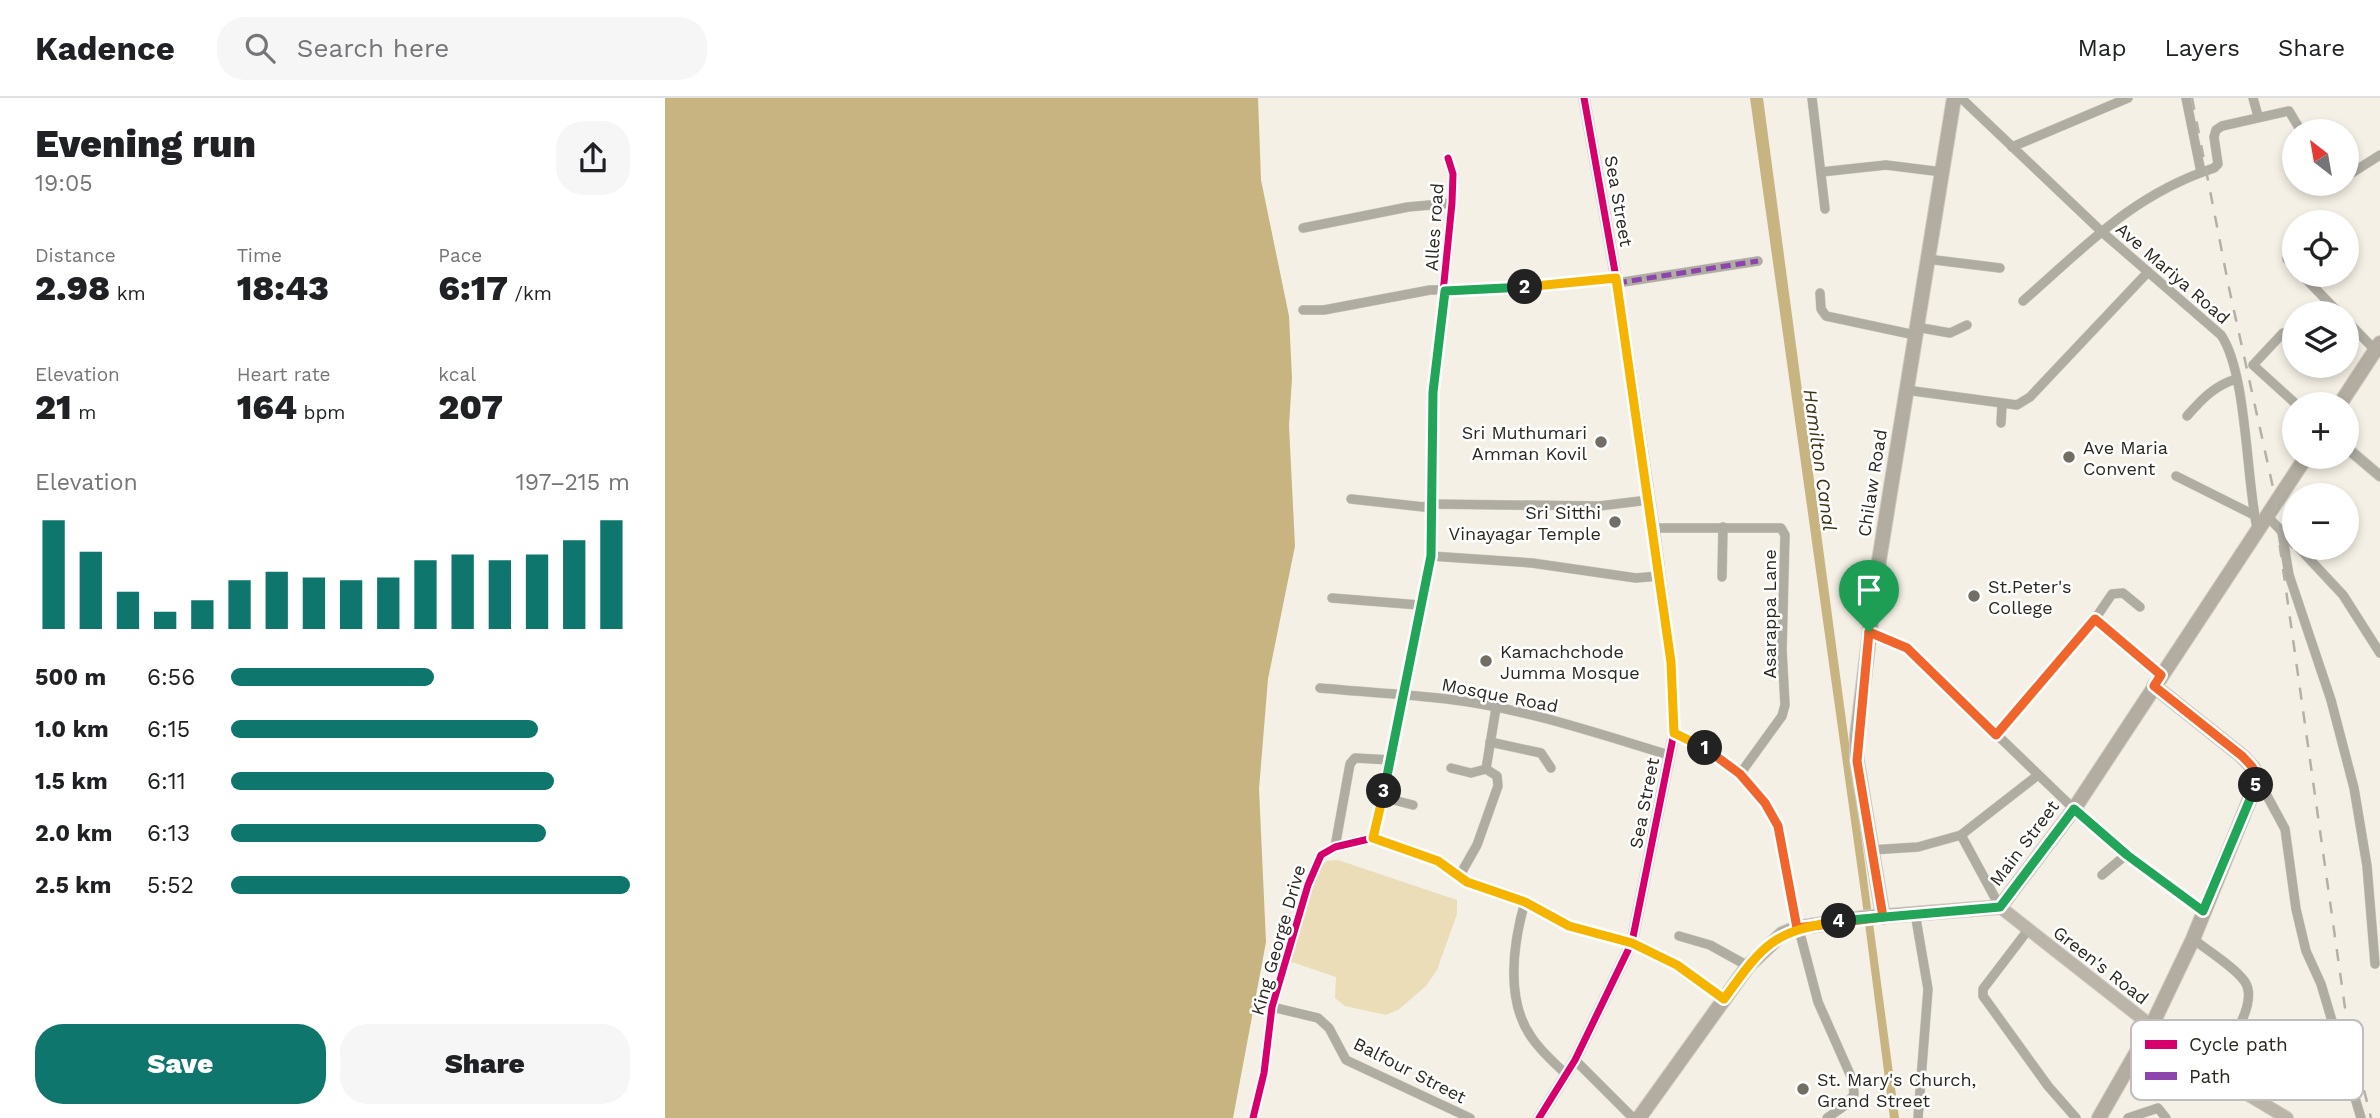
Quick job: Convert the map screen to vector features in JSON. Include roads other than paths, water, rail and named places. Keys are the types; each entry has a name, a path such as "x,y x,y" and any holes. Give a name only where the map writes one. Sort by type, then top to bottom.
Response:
{"main road":[{"name":"Chilaw Road","path":"1883,917 1857,761 1869,632 1954,98"},
{"path":"2348,392 2378,346"},
{"name":"Main Street","path":"1636,1118 1748,966 1782,934 1797,928 1862,918 2000,907 2074,809 2259,520 2297,469"},
{"path":"2154,1020 2193,939 2252,800 2258,779 2253,768 2242,756 2157,680"},
{"name":"Green's Road","path":"2000,907 2142,1020"},
{"path":"2099,1118 2131,1062"},
{"name":"Green's Road","path":"2257,1100 2287,1118"}],"street":[{"name":"Sea Street","path":"1539,1118 1575,1060 1632,943 1674,733 1671,662 1654,528 1617,280 1584,98"},
{"path":"1812,98 1825,209"},
{"name":"Ave Mariya Road","path":"1961,98 2102,232 2221,335 2229,348 2236,379 2259,520"},
{"path":"2012,146 2128,98"},
{"path":"2186,98 2201,172"},
{"path":"2253,98 2258,116"},
{"path":"2023,301 2127,209 2218,164 2214,137 2216,130 2258,116 2289,111 2294,119"},
{"path":"2359,168 2380,155"},
{"name":"Alles road","path":"1373,838 1431,556 1433,392 1452,202 1453,174 1448,158"},
{"path":"1821,172 1886,166 1942,172"},
{"path":"1303,228 1408,207 1452,202"},
{"path":"1927,259 2000,268"},
{"path":"1303,310 1324,310 1430,290 1505,289 1617,280 1758,261"},
{"path":"1906,390 2017,405 2030,397 2148,272"},
{"path":"2314,287 2327,301"},
{"path":"1820,293 1821,309 1826,316 1915,331 1950,332 1967,325"},
{"path":"2359,331 2378,346"},
{"path":"2282,334 2253,365 2283,392"},
{"path":"2187,416 2206,395 2221,384 2236,379"},
{"path":"2001,423 2002,404"},
{"path":"2359,458 2380,476"},
{"path":"2176,476 2282,532"},
{"path":"1351,499 1424,507 1430,504 1599,506 1649,500"},
{"path":"1722,577 1723,527"},
{"name":"Asarappa Lane","path":"1654,528 1781,528 1785,535 1782,650 1785,705 1782,716 1740,774"},
{"path":"1431,556 1532,563 1636,578 1659,576"},
{"path":"2287,560 2289,575 2331,699 2354,788 2367,866 2375,964"},
{"path":"2310,560 2343,595 2379,650"},
{"path":"1996,735 2117,592 2140,607"},
{"path":"1332,598 1419,605"},
{"path":"2095,619 2157,680"},
{"path":"1869,632 1907,648 2074,809 2127,855 2203,911"},
{"name":"Mosque Road","path":"1320,688 1448,699 1496,708 1548,719 1669,755"},
{"path":"1486,769 1496,708"},
{"path":"1674,733 1719,757 1740,774 1765,803 1778,826 1797,928 1818,1002 1853,1081 1854,1094 1847,1104 1827,1118"},
{"path":"1490,742 1541,753 1551,768"},
{"path":"1391,760 1355,758 1350,764 1335,847 1373,838 1438,861 1467,882 1525,902 1569,926 1632,943 1677,965 1724,999"},
{"path":"1451,768 1471,774 1486,769"},
{"path":"1460,875 1478,845 1498,786 1497,776 1486,769"},
{"path":"1871,850 1919,847 1961,835 2038,775"},
{"path":"2258,779 2285,829 2296,909 2306,951 2321,984 2331,1020"},
{"path":"1382,797 1413,805"},
{"path":"1961,835 2000,907"},
{"name":"King George Drive","path":"1253,1118 1264,1073 1272,1007 1308,886 1321,855 1335,847"},
{"path":"2102,875 2127,855"},
{"path":"1525,902 1515,942 1514,971 1519,1011 1532,1039 1565,1073"},
{"path":"1915,913 1928,989 1919,1118"},
{"path":"2028,930 1983,989 1983,996 2041,1076 2076,1118"},
{"path":"1679,936 1710,945 1748,966"},
{"path":"2193,939 2245,982 2249,996 2241,1020"},
{"name":"Balfour Street","path":"1272,1007 1318,1018 1329,1028 1346,1060 1470,1118"},
{"path":"1575,1060 1636,1118"},
{"path":"2355,1100 2360,1118"},
{"path":"2128,1118 2158,1108 2166,1118"}],"railway":[{"path":"2192,98 2229,288 2276,501 2277,526 2347,1020"},
{"path":"2363,1086 2371,1118"}],"place":[{"name":"Sri Muthumari Amman Kovil","path":"1601,442"},
{"name":"Ave Maria Convent","path":"2069,457"},
{"name":"Sri Sitthi Vinayagar Temple","path":"1615,522"},
{"name":"St.Peter's College","path":"1974,596"},
{"name":"Kamachchode Jumma Mosque","path":"1486,661"},
{"name":"St. Mary's Church, Grand Street","path":"1803,1089"}],"water label":[{"name":"Hamilton Canal","path":"1820,460"}]}
